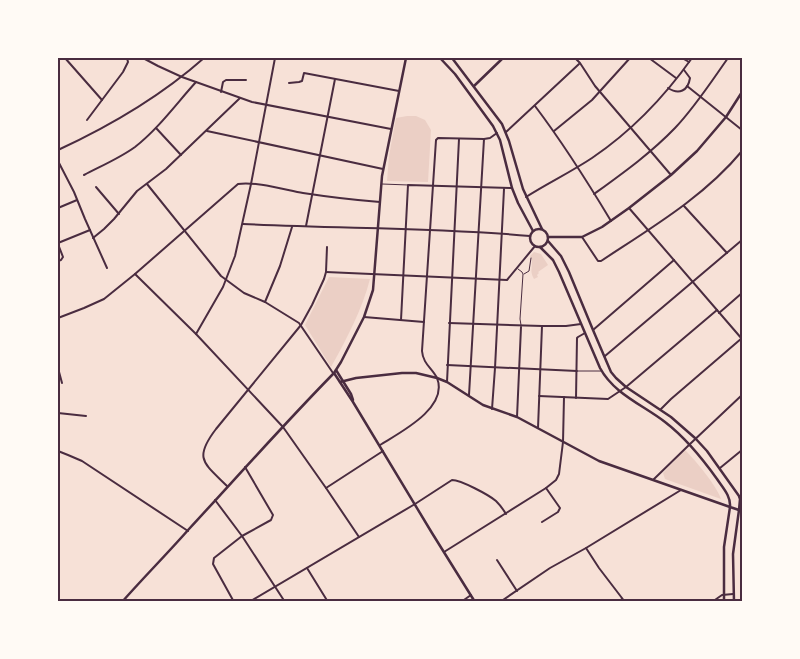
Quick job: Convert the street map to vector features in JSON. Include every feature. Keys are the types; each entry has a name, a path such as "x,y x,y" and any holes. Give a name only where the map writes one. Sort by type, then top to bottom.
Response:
{"main road":[{"path":"122,602 227,486 334,373 364,318 373,290 381,184 406,58"},
{"path":"440,58 493,126 504,155 512,188 533,231"},
{"path":"452,58 506,132 526,197 542,229 546,231 548,239 561,256 569,272 611,372 626,387 661,409 695,438 720,468 740,497 741,511 733,554 734,602"},
{"path":"474,86 503,58"},
{"path":"548,239 582,237 630,208 697,151 726,117 742,92"},
{"path":"542,229 538,228 533,231 530,236 531,243 540,247 553,260 602,371 609,382 664,421 690,444 703,459 729,497 730,506 724,548 724,602"},
{"path":"540,247 545,245 548,239"},
{"path":"336,370 351,394 353,402 475,602"},
{"path":"334,373 342,381"},
{"path":"342,381 402,373 416,373 436,378 447,382 483,405 517,416 599,462 741,511"}],"street":[{"path":"66,58 102,100"},
{"path":"87,120 123,72 128,62 127,58"},
{"path":"143,58 182,77 240,98 266,105 391,129"},
{"path":"58,150 113,122 182,77 204,58"},
{"path":"196,334 226,280 233,262 251,184 275,58"},
{"path":"574,58 580,63 600,92 671,175"},
{"path":"554,131 592,100 630,58"},
{"path":"649,58 676,78"},
{"path":"682,58 689,62"},
{"path":"526,197 603,150 631,127 651,108 692,58"},
{"path":"594,194 651,151 676,128 728,58"},
{"path":"506,132 580,63"},
{"path":"668,88 681,92 687,86 690,78 683,70"},
{"path":"289,83 302,81 304,72 399,91"},
{"path":"306,226 335,79"},
{"path":"221,92 223,82 226,80 246,80"},
{"path":"84,175 130,150 156,128 196,82"},
{"path":"687,86 742,130"},
{"path":"93,238 119,214 137,191 181,154 240,98"},
{"path":"534,106 578,166 611,221"},
{"path":"156,128 181,154"},
{"path":"207,130 259,143 384,169"},
{"path":"380,445 413,424 429,411 437,395 438,385 436,378 422,355 435,142 438,138 484,139 496,134"},
{"path":"447,382 459,139"},
{"path":"469,395 484,139"},
{"path":"582,237 598,261 600,261 684,206 725,170 742,151"},
{"path":"58,161 78,200 107,268"},
{"path":"146,184 216,271 244,293 265,302 296,320 334,373"},
{"path":"58,318 101,301 135,274 238,184 251,184 346,199 380,202"},
{"path":"381,184 512,188"},
{"path":"401,320 408,185"},
{"path":"96,187 119,214"},
{"path":"492,409 504,188"},
{"path":"58,208 78,200"},
{"path":"684,206 727,253"},
{"path":"630,208 742,339 661,409"},
{"path":"242,224 479,232 530,236"},
{"path":"265,302 280,266 292,226"},
{"path":"58,261 63,256 58,244 90,230"},
{"path":"605,356 742,240"},
{"path":"326,272 507,279 535,246"},
{"path":"227,486 208,467 203,451 210,437 301,325 326,272 328,247"},
{"path":"523,274 529,271 531,258"},
{"path":"593,330 674,260"},
{"path":"517,268 523,274 517,416"},
{"path":"135,274 196,334 283,427 359,537"},
{"path":"720,313 742,293"},
{"path":"540,396 606,399 626,387 716,310"},
{"path":"364,318 424,322"},
{"path":"449,323 542,326 581,324"},
{"path":"538,428 542,326"},
{"path":"576,398 577,338 585,333"},
{"path":"447,365 602,371"},
{"path":"58,368 62,383"},
{"path":"653,480 742,395"},
{"path":"444,552 506,514 556,480 563,442 564,397"},
{"path":"58,413 86,416"},
{"path":"720,468 742,450"},
{"path":"58,451 82,461 188,531"},
{"path":"326,488 383,451"},
{"path":"234,602 212,562 214,558 242,536 271,520 272,515 245,467"},
{"path":"249,602 415,504 448,482 454,480 465,484 493,499 506,514"},
{"path":"542,522 558,512 560,508 546,488"},
{"path":"500,602 550,568 681,490"},
{"path":"215,500 242,536 285,602"},
{"path":"586,548 625,602"},
{"path":"497,560 517,591"},
{"path":"307,568 328,602"},
{"path":"712,602 724,595 733,594"},
{"path":"461,602 471,595"},
{"path":"618,602 622,599"}],"shaded area":[{"path":"416,116 425,120 431,130 428,182 387,181 389,156 396,118"},
{"path":"534,252 541,254 548,265 538,272 538,277 534,279 530,256"},
{"path":"329,277 370,279 358,313 331,367 305,325"},
{"path":"685,450 710,480 721,499 665,479 663,473"}]}
